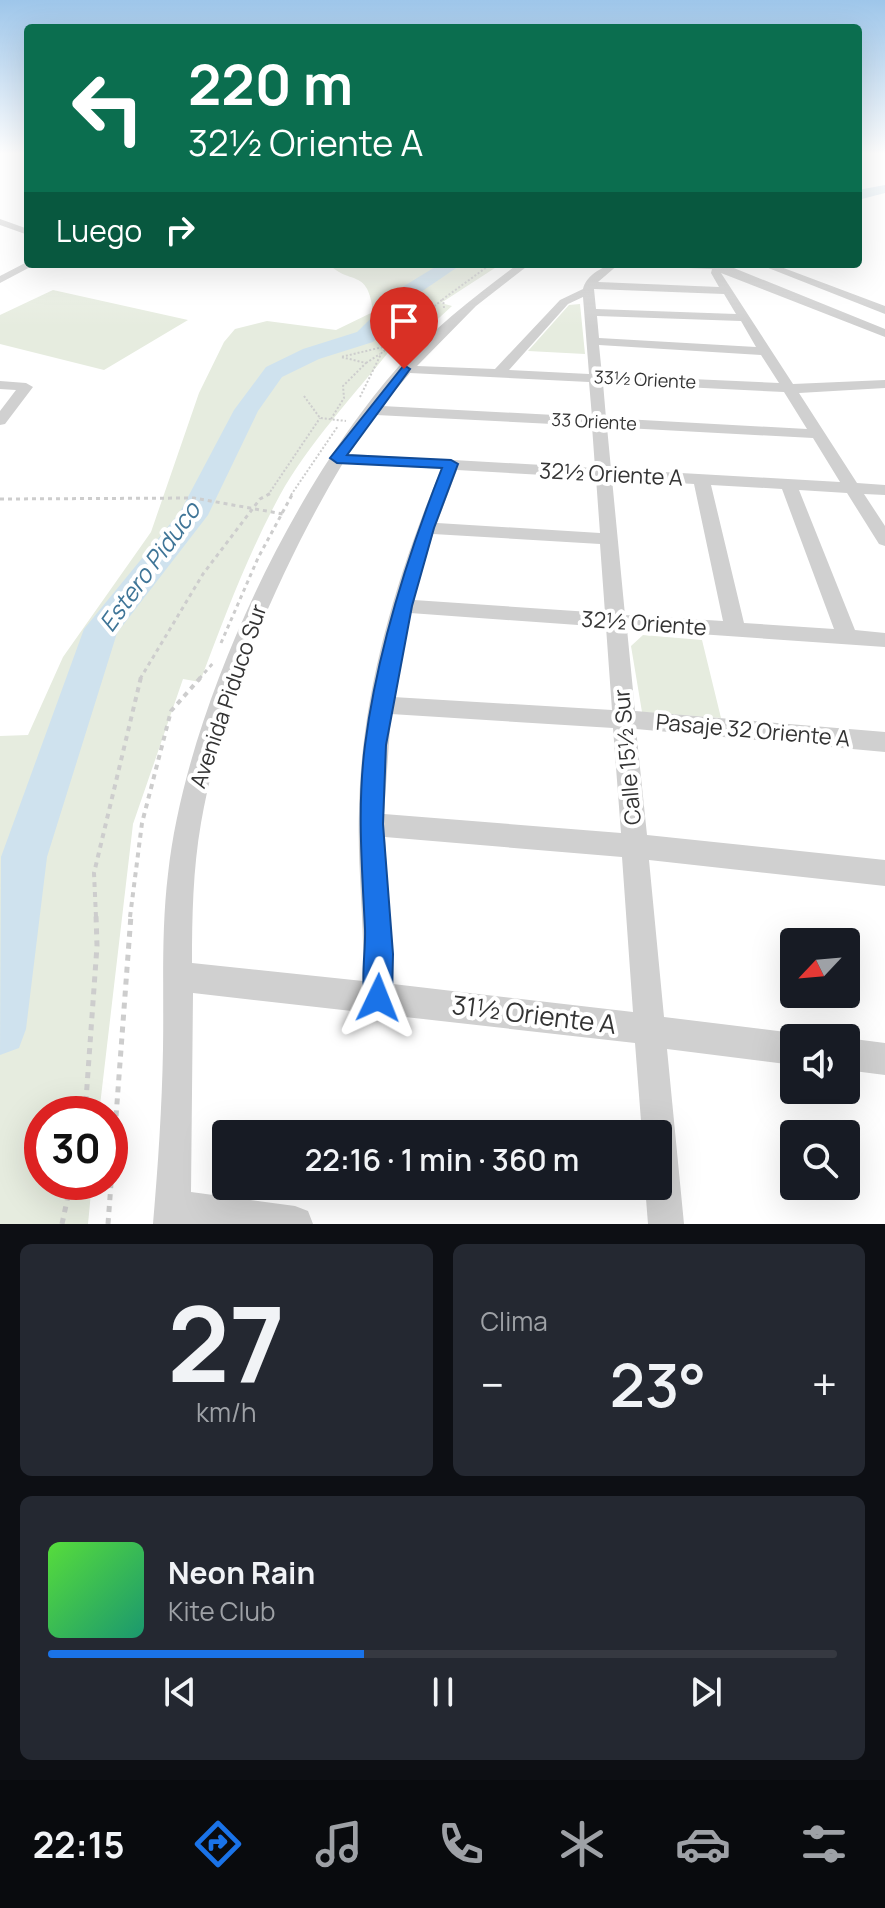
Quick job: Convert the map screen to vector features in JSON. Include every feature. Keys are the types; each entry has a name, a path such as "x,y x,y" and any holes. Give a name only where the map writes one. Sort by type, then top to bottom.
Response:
{"street":[{"path":"0,222 24,231"},
{"path":"0,280 24,268"},
{"name":"Avenida Piduco Sur","path":"172,1216 183,858 201,764 247,636 303,515 366,416 404,369 458,315 520,268"},
{"path":"589,296 611,268"},
{"path":"716,268 727,291 885,540"},
{"path":"724,268 885,333"},
{"path":"774,268 885,310"},
{"path":"812,268 885,296"},
{"path":"499,373 564,302 589,296 727,291"},
{"path":"589,296 745,318"},
{"name":"Calle 15½ Sur","path":"589,296 666,1224"},
{"path":"593,341 765,351"},
{"name":"33½ Oriente","path":"404,369 789,388 879,384"},
{"path":"879,384 885,400"},
{"path":"0,385 26,387 0,421"},
{"name":"33 Oriente","path":"366,416 600,422 818,434"},
{"name":"32½ Oriente A","path":"337,458 885,490"},
{"path":"378,998 380,954 371,824 375,745 403,606 426,528 451,464"},
{"path":"701,479 735,629"},
{"path":"788,484 847,637"},
{"path":"426,528 610,539"},
{"name":"32½ Oriente","path":"403,606 885,640"},
{"name":"Pasaje 32 Oriente A","path":"382,705 622,719 885,742"},
{"path":"371,824 885,873"},
{"name":"31½ Oriente A","path":"178,976 780,1047"},
{"path":"860,1056 885,1059"},
{"path":"172,1216 295,1224"}],"path":[{"path":"331,419 344,398 343,386 366,363 481,268"},
{"path":"366,363 341,357 387,346"},
{"path":"304,396 320,418 366,416"},
{"path":"86,1096 97,946 94,873 140,679 203,574 252,509 272,492 320,418"},
{"path":"0,499 194,498 303,515"},
{"path":"62,1224 67,1200"}],"shaded area":[{"path":"334,268 495,268 441,303 452,306 404,350 392,348 318,439 291,476 268,517 200,682 183,679 133,824 101,1096 24,1096 24,1200 90,1200 88,1224 0,1224 0,736 28,735 63,657 151,532 199,393 224,342 235,329 267,321 336,330 373,312 367,289 357,279"},
{"path":"53,290 188,320 104,370 0,344 0,315"},
{"path":"580,304 585,354 528,351 569,305"},
{"path":"643,635 702,640 721,718 642,712 631,646"}],"waterway":[{"name":"Estero Piduco","path":"0,1029 24,857 101,629 193,515 246,410 274,372 311,354 365,337 411,290 447,268"}],"route":[{"path":"378,998 380,954 371,824 375,745 392,654 414,565 451,464 337,458 370,410 404,369"}]}
